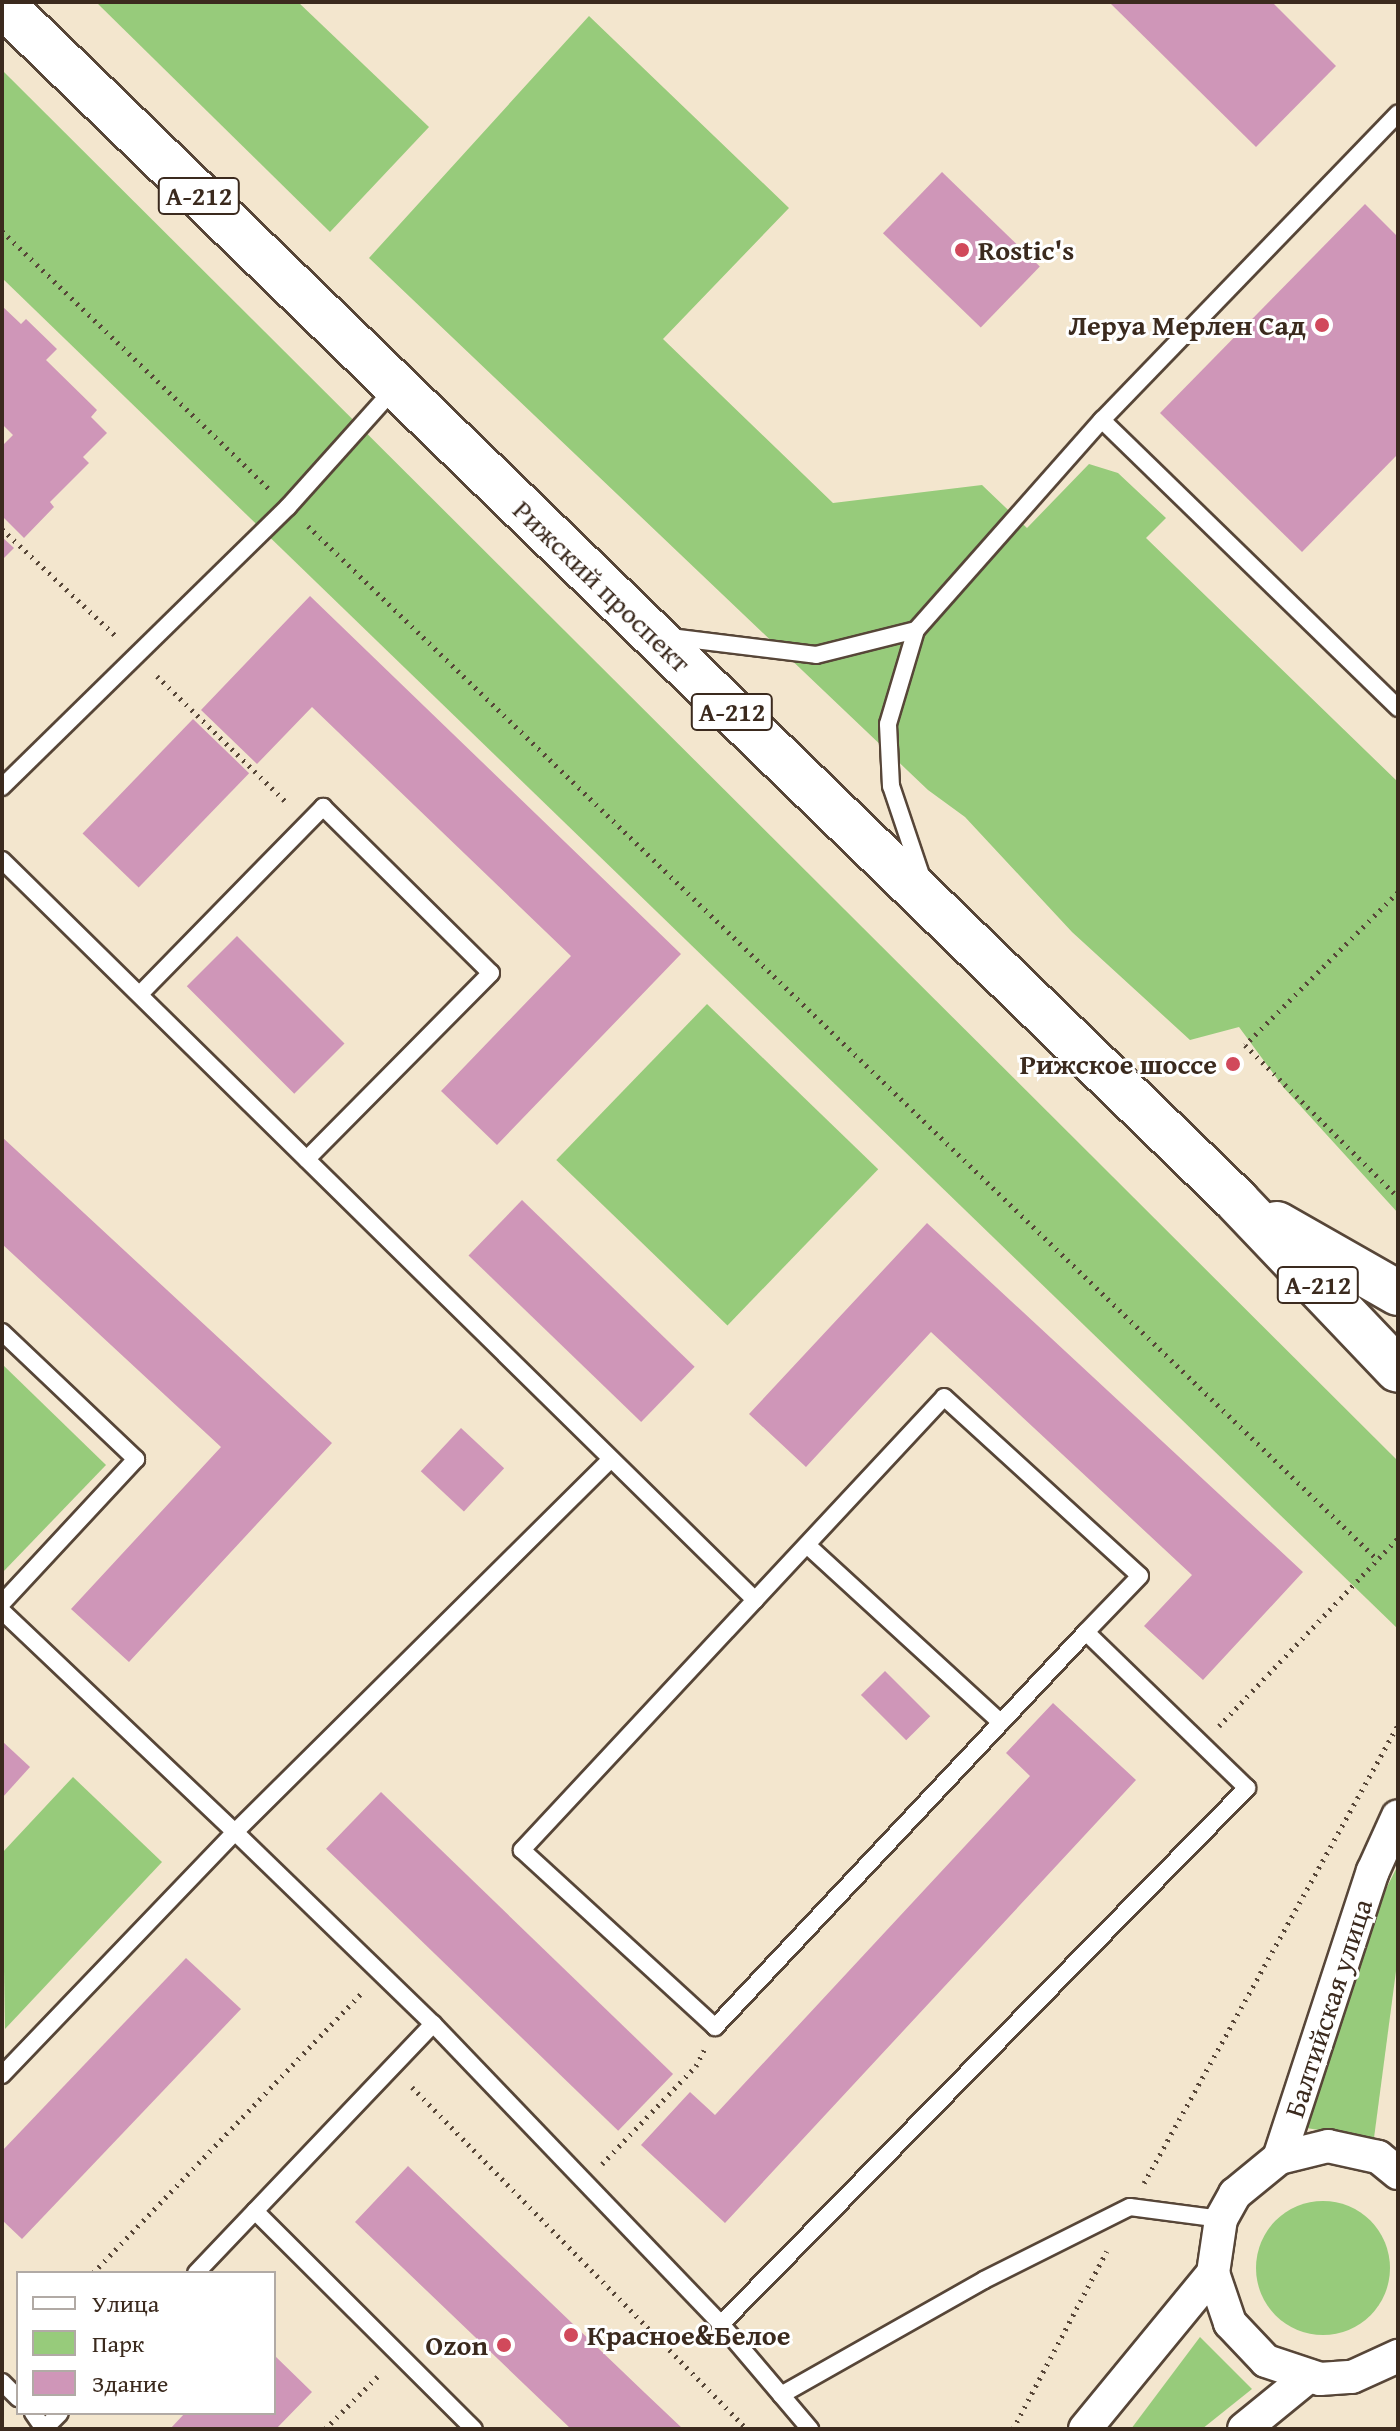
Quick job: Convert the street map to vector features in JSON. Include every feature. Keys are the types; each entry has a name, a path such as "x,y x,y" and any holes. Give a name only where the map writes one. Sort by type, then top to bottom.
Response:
{"highway":[{"name":"Рижский проспект","path":"2,4 1237,1201 1398,1370"},
{"name":"Рижский проспект","path":"1237,1201 1398,1293"}],"street":[{"name":"Балтийская улица","path":"1279,2158 1373,1871 1398,1816"},
{"name":"Балтийская улица","path":"1398,2173 1378,2157 1328,2146 1279,2158 1254,2173 1221,2219 1213,2273 1217,2300 1246,2344 1266,2361 1309,2376 1352,2377 1398,2356"},
{"path":"1085,2429 1213,2273"},
{"path":"1244,2429 1309,2376"}],"lane":[{"path":"930,903 891,786 888,739 888,724 916,630 1102,420 1398,114"},
{"path":"2,787 288,507 395,388"},
{"path":"1102,420 1398,708"},
{"path":"652,634 816,655 916,630"},
{"path":"140,994 323,807 368,851 491,973 307,1159"},
{"path":"2,860 609,1461 755,1600"},
{"path":"2,1332 136,1459 2,1603"},
{"path":"944,1397 1140,1576 715,2027 522,1850 755,1600 944,1397"},
{"path":"2,2075 235,1832 609,1461"},
{"path":"807,1545 1001,1723"},
{"path":"2,1611 433,2024 721,2324 810,2429"},
{"path":"721,2324 1247,1788 1086,1632"},
{"path":"198,2271 433,2024"},
{"path":"781,2395 984,2280 1130,2207 1221,2219"},
{"path":"255,2211 474,2429"}],"path":[{"path":"2,231 1377,1559"},
{"path":"1398,892 1245,1045 1398,1197"},
{"path":"1201,1744 1398,1538"},
{"path":"1013,2429 1130,2207 1398,1725"},
{"path":"95,2271 380,1974"},
{"path":"585,2182 696,2066 715,2027"},
{"path":"392,2067 747,2429"},
{"path":"325,2429 400,2355"}],"green space":[{"path":"96,2 298,2 429,127 330,232"},
{"path":"589,16 789,208 663,339 833,503 982,485 1027,528 1089,464 1118,473 1166,518 1146,538 1398,782 1398,1213 1284,1088 1239,1027 1190,1040 1072,932 965,817 928,790 369,258"},
{"path":"2,70 1398,1461 1398,1629 2,278"},
{"path":"707,1004 878,1169 727,1325 556,1160"},
{"path":"2,1364 106,1465 2,1573"},
{"path":"73,1777 162,1862 5,2029 2,1853"},
{"path":"1398,1865 1398,1956 1374,2138 1306,2128 1373,1915"},
{"path":"1323,2201 1349,2206 1371,2220 1385,2242 1390,2268 1385,2294 1371,2316 1349,2330 1323,2335 1297,2330 1275,2316 1261,2294 1256,2268 1261,2242 1275,2220 1297,2206"},
{"path":"1200,2337 1252,2389 1202,2429 1131,2429"}],"building":[{"path":"1109,2 1272,2 1336,66 1256,147"},
{"name":"Rostic's","path":"942,172 1040,266 981,328 883,233"},
{"name":"Леруа Мерлен Сад","path":"1365,204 1398,237 1398,454 1302,552 1160,413"},
{"path":"2,306 21,324 26,319 57,349 46,360 97,410 91,417 107,433 83,457 89,463 50,502 54,507 24,538 2,516 2,446 13,435 2,424"},
{"path":"2,537 14,548 2,560"},
{"path":"310,596 681,954 497,1145 441,1091 571,956 312,707 257,764 201,710"},
{"path":"193,719 249,773 139,888 83,833"},
{"path":"237,936 344,1043 294,1094 187,986"},
{"path":"2,1137 332,1443 129,1662 71,1609 221,1447 2,1244"},
{"path":"522,1200 695,1367 641,1422 469,1255"},
{"path":"927,1223 1303,1572 1203,1680 1144,1626 1192,1575 931,1332 806,1467 749,1414"},
{"path":"461,1428 504,1468 464,1511 421,1471"},
{"path":"885,1671 930,1716 906,1740 861,1695"},
{"path":"1053,1703 1136,1780 725,2223 641,2145 690,2092 715,2115 1030,1776 1006,1753"},
{"path":"2,1741 30,1767 2,1798"},
{"path":"381,1792 673,2074 618,2131 326,1849"},
{"path":"186,1958 241,2009 22,2239 2,2220 2,2151"},
{"path":"408,2166 683,2429 571,2429 355,2222"},
{"path":"276,2357 312,2392 276,2429 170,2429 183,2415 276,2415"}],"place":[{"name":"Rostic's","path":"962,250"},
{"name":"Леруа Мерлен Сад","path":"1322,325"},
{"name":"Рижское шоссе","path":"1233,1064"},
{"name":"Красное&Белое","path":"571,2335"},
{"name":"Ozon","path":"504,2345"}]}
